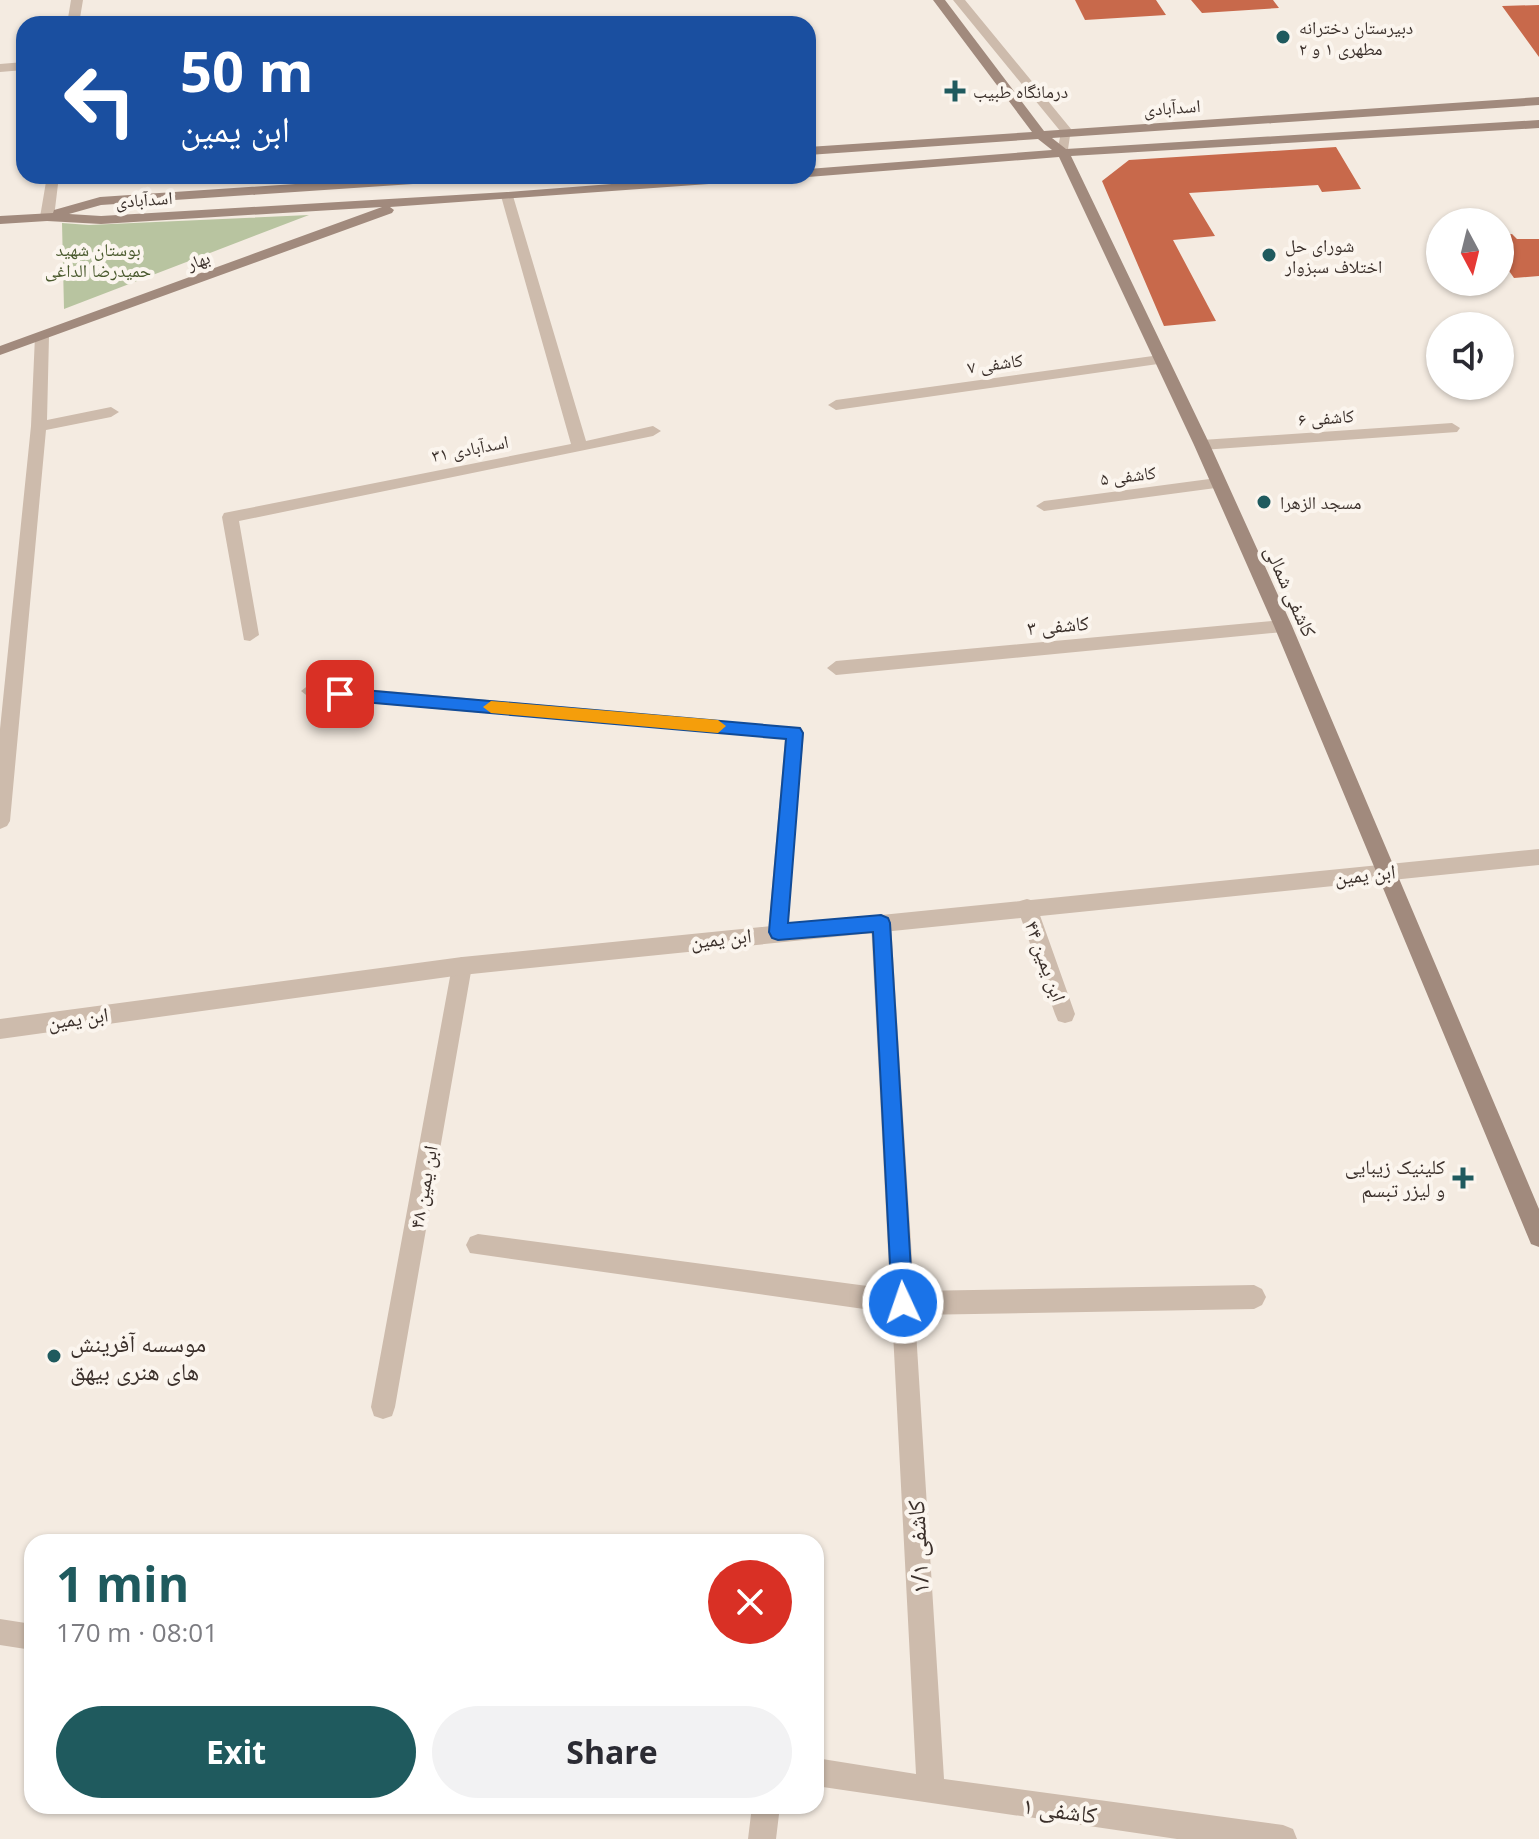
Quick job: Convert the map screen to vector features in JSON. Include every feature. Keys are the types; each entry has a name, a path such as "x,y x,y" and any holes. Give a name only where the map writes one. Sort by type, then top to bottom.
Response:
{"main road":[{"name":"کاشفی شمالی","path":"939,0 1040,134 1063,153 1202,445 1283,626 1539,1236"},
{"name":"اسدآبادی","path":"816,150 1539,101"},
{"name":"اسدآبادی","path":"816,172 1063,153 1539,124"},
{"name":"اسدآبادی","path":"47,217 100,201 353,184"},
{"name":"اسدآبادی","path":"47,217 101,220 662,184"},
{"name":"بهار","path":"0,351 407,202"},
{"path":"0,220 47,217"}],"street":[{"path":"959,0 1067,132 1063,153"},
{"path":"47,217 52,184"},
{"path":"507,196 580,447 653,431"},
{"path":"0,821 39,426 42,336"},
{"name":"کاشفی ۷","path":"836,405 1160,360"},
{"path":"39,426 111,412"},
{"name":"کاشفی ۶","path":"1202,445 1452,428"},
{"name":"اسدآبادی ۳۱","path":"250,635 230,517 580,447"},
{"name":"کاشفی ۵","path":"1044,506 1217,483"},
{"name":"کاشفی ۳","path":"836,668 1283,626"},
{"path":"310,691 795,733 778,932"},
{"name":"ابن یمین","path":"0,1029 462,966 1539,857"},
{"name":"ابن یمین ۴۴","path":"1027,907 1065,1014"},
{"name":"کاشفی ۱/۱","path":"881,923 931,1791"},
{"name":"ابن یمین ۴۸","path":"383,1407 462,966"},
{"path":"478,1245 903,1303 1254,1297"},
{"path":"0,1632 24,1636"},
{"name":"کاشفی ۱","path":"824,1773 1283,1839"},
{"path":"762,1839 765,1814"}],"green space":[{"name":"بوستان شهید حمیدرضا الداغی","path":"309,215 64,309 62,223 89,225"}],"building":[{"path":"1075,0 1156,0 1166,15 1085,20"},
{"path":"1191,0 1273,0 1279,8 1202,13"},
{"path":"1539,5 1539,57 1502,6"},
{"path":"1336,147 1361,189 1322,192 1318,185 1189,193 1215,236 1173,240 1216,321 1164,326 1102,181 1129,160"},
{"path":"1514,236 1517,239 1539,239 1539,276 1514,278"}],"slow traffic":[{"path":"491,707 718,726"}],"place":[{"name":"دبیرستان دخترانه مطهری ۱ و ۲","path":"1283,37"},
{"name":"درمانگاه طبیب","path":"955,91"},
{"name":"شورای حل اختلاف سبزوار","path":"1269,255"},
{"name":"مسجد الزهرا","path":"1264,502"},
{"name":"کلینیک زیبایی و لیزر تبسم","path":"1463,1178"},
{"name":"موسسه آفرینش های هنری بیهق","path":"54,1356"}],"route":[{"path":"340,694 795,733 778,932 881,923 903,1303"}]}
